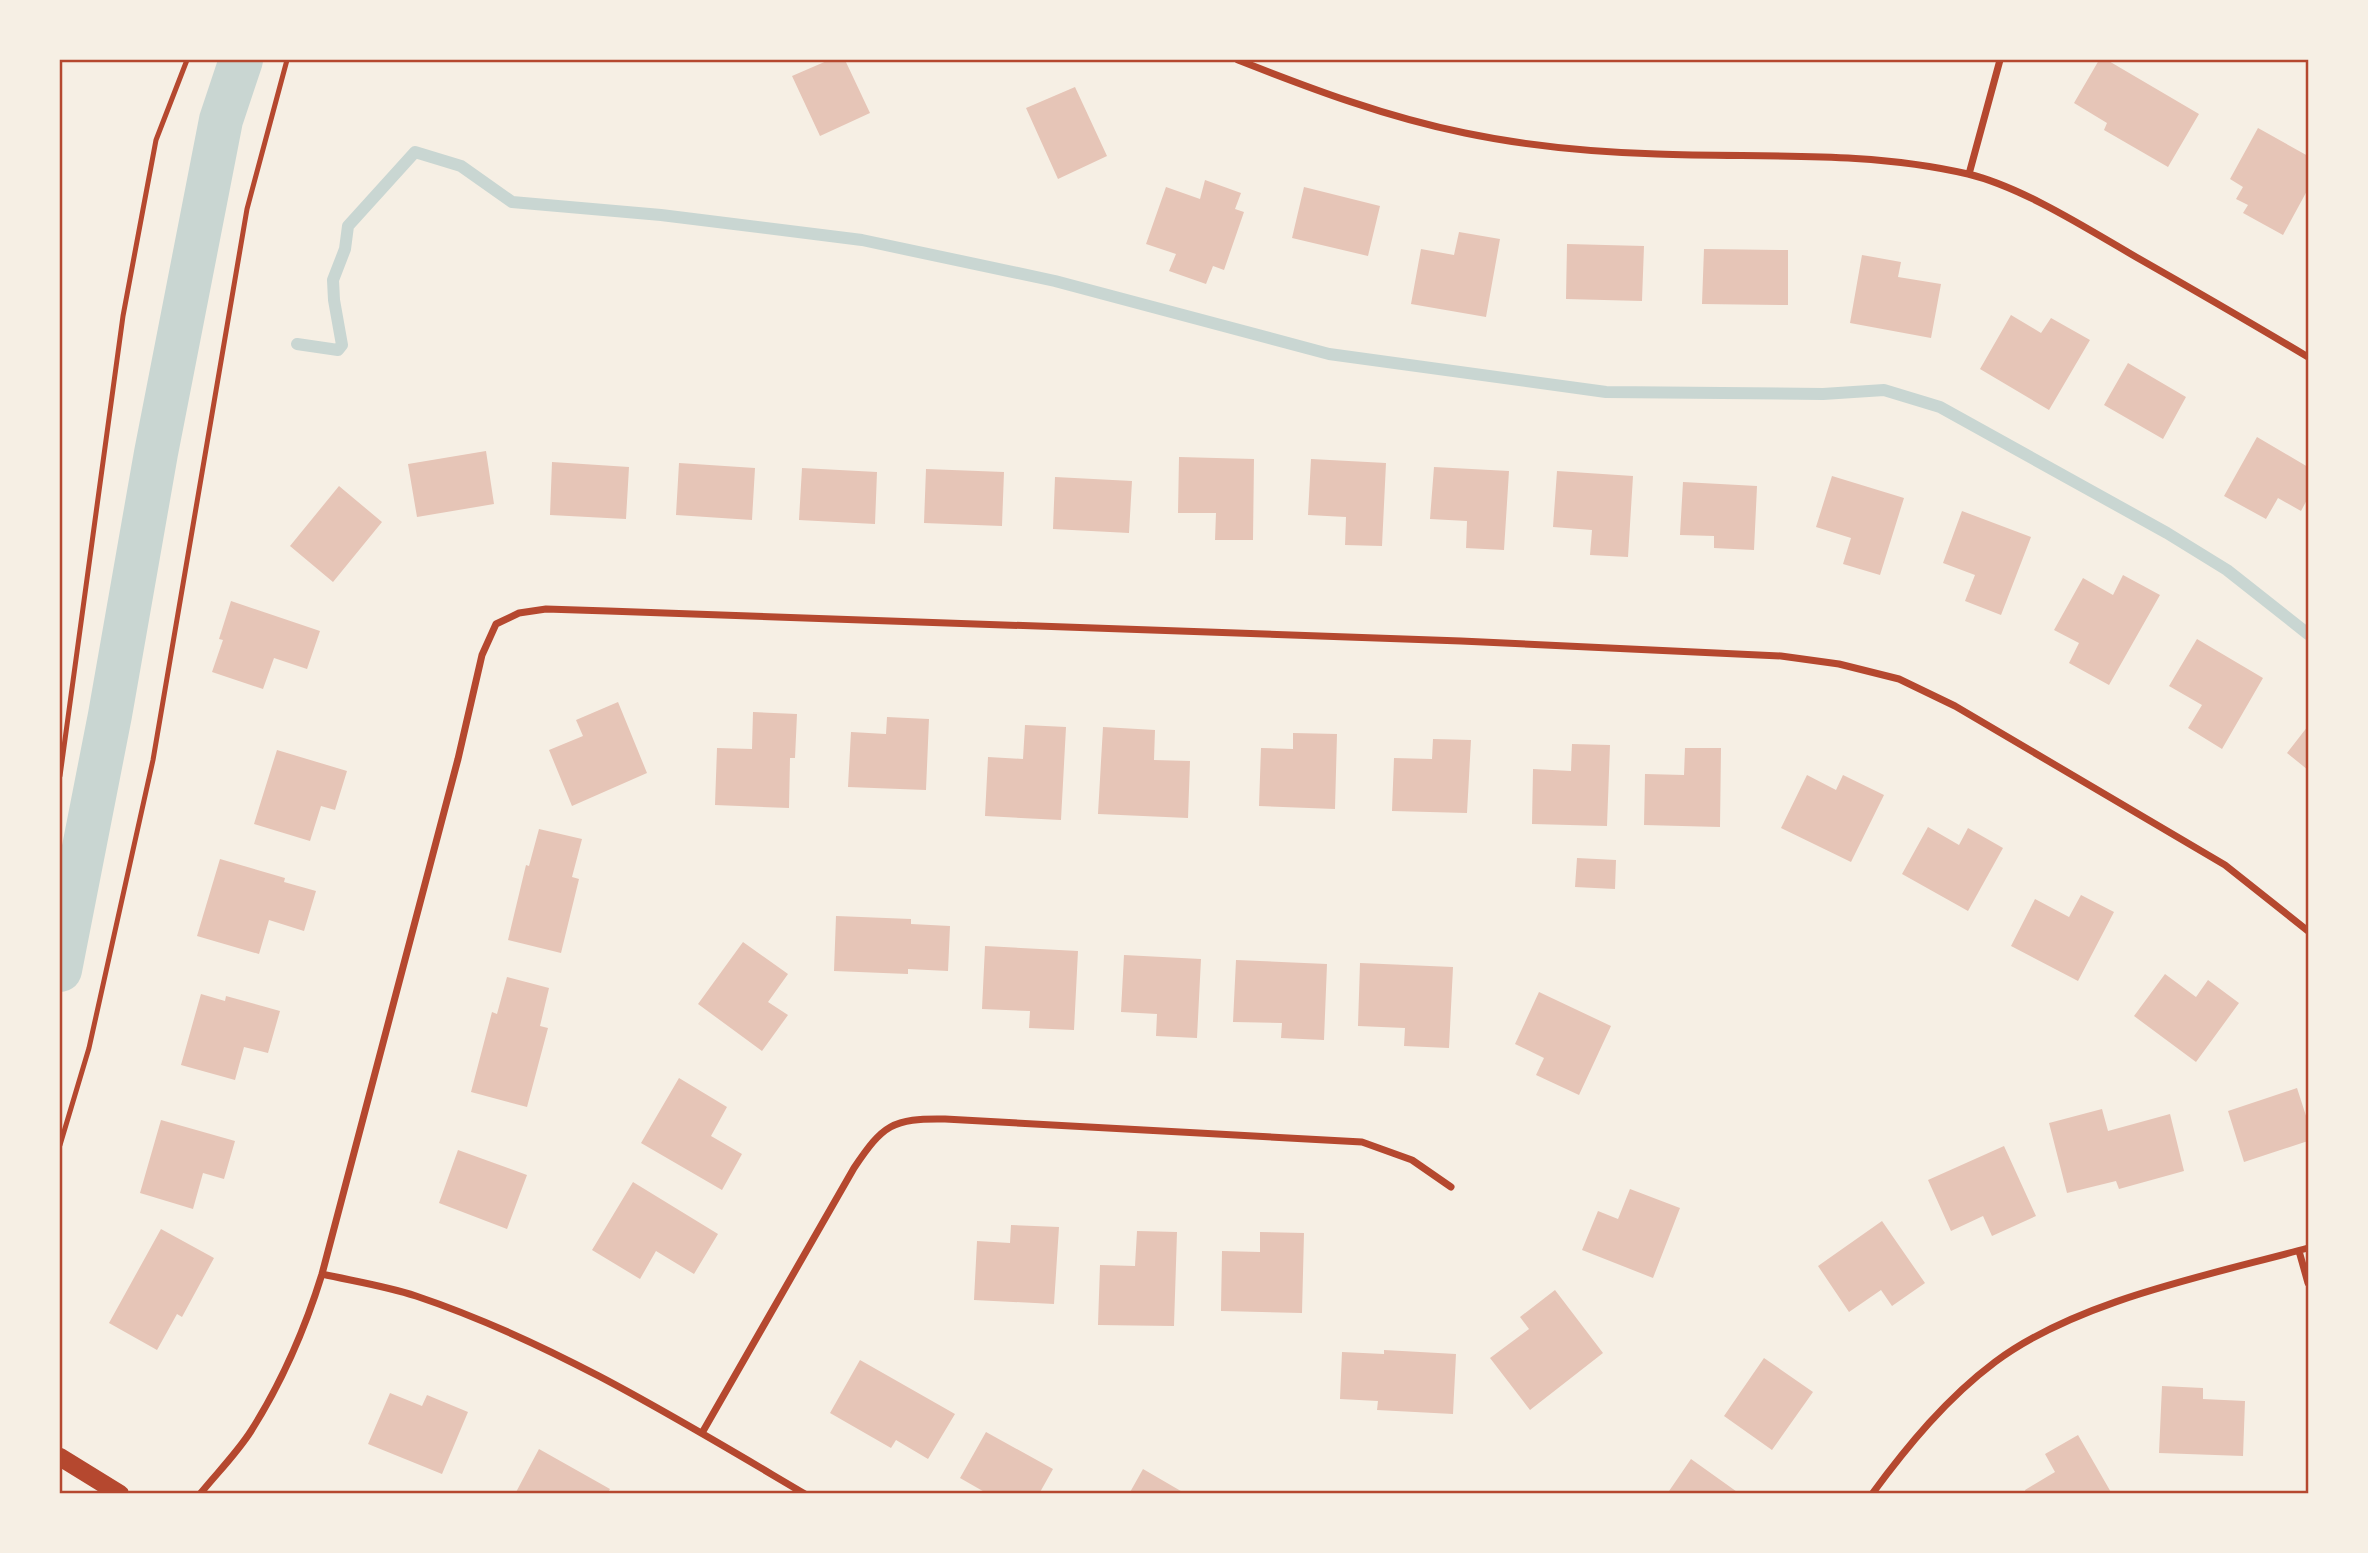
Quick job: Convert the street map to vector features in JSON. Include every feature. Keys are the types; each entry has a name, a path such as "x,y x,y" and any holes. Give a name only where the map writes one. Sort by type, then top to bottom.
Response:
{"main road":[{"path":"60,1457 120,1493"}],"street":[{"path":"1238,60 1331,96 1397,116 1512,142 1655,154 1850,157 1969,174 2003,186 2090,229 2308,357"},
{"path":"1969,174 2000,60"},
{"path":"200,1493 250,1433 287,1366 307,1321 322,1274 458,759 482,655 496,624 519,613 546,609 1461,641 1781,656 1839,664 1899,679 1955,705 2183,838 2235,872 2308,931"},
{"path":"702,1433 854,1168 876,1137 890,1125 924,1118 1362,1142 1412,1160 1451,1187"},
{"path":"1872,1493 1901,1455 1956,1394 1997,1361 2037,1336 2096,1309 2308,1248"},
{"path":"2299,1251 2308,1283"},
{"path":"322,1274 414,1295 492,1326 597,1375 805,1493"}],"lane":[{"path":"60,776 124,316 156,140 187,60"},
{"path":"60,1145 89,1048 153,760 247,209 287,60"}],"building":[{"path":"829,60 845,60 870,113 820,136 792,76"},
{"path":"2099,60 2107,60 2199,114 2168,167 2104,130 2107,123 2074,103"},
{"path":"1075,87 1107,156 1058,179 1026,108"},
{"path":"2258,128 2308,156 2308,189 2283,235 2243,213 2248,205 2236,199 2243,187 2230,179"},
{"path":"1205,180 1241,193 1235,209 1244,212 1224,270 1213,266 1206,284 1169,271 1176,254 1146,244 1166,187 1200,199"},
{"path":"1304,187 1380,206 1368,256 1292,238"},
{"path":"1459,232 1500,239 1486,317 1411,304 1421,249 1454,255"},
{"path":"1567,244 1644,246 1642,301 1566,299"},
{"path":"1704,249 1788,250 1788,305 1702,304"},
{"path":"1862,255 1901,262 1898,277 1941,284 1931,338 1850,323"},
{"path":"2011,315 2041,333 2051,318 2090,340 2049,410 1980,369"},
{"path":"2128,363 2186,397 2163,439 2104,405"},
{"path":"2257,437 2308,467 2308,498 2301,511 2278,498 2266,519 2224,496"},
{"path":"486,451 494,504 417,517 408,464"},
{"path":"1179,457 1254,459 1253,540 1215,540 1216,513 1178,513"},
{"path":"1311,459 1386,463 1382,546 1345,545 1346,517 1308,515"},
{"path":"552,462 629,467 626,519 550,515"},
{"path":"679,463 755,468 752,520 676,515"},
{"path":"1434,467 1509,471 1504,550 1466,548 1467,521 1430,519"},
{"path":"802,468 877,472 875,524 799,520"},
{"path":"926,469 1004,472 1002,526 924,523"},
{"path":"1557,471 1633,476 1628,557 1590,555 1592,530 1553,527"},
{"path":"1832,476 1904,498 1880,575 1843,564 1851,538 1816,527"},
{"path":"1055,477 1132,481 1129,533 1053,529"},
{"path":"1683,482 1757,486 1754,550 1714,548 1714,536 1680,535"},
{"path":"339,486 382,522 333,582 290,546"},
{"path":"1962,511 2031,537 2001,615 1965,601 1975,575 1943,563"},
{"path":"2123,575 2160,595 2109,685 2069,663 2079,643 2054,630 2083,578 2113,595"},
{"path":"231,601 320,631 307,669 274,658 263,689 212,672 223,640 219,639"},
{"path":"2197,639 2263,678 2222,749 2188,728 2202,705 2169,686"},
{"path":"618,702 647,773 572,806 549,750 583,736 576,720"},
{"path":"753,712 797,714 795,758 790,758 789,808 715,805 717,748 752,749"},
{"path":"887,717 929,719 926,790 848,787 851,732 886,734"},
{"path":"1025,725 1066,727 1061,820 985,816 988,757 1023,759"},
{"path":"2308,726 2308,770 2287,753"},
{"path":"1103,727 1155,730 1154,760 1190,761 1188,818 1098,814"},
{"path":"1293,733 1337,734 1335,809 1259,806 1261,748 1293,749"},
{"path":"1433,739 1471,740 1467,813 1392,811 1394,758 1432,759"},
{"path":"1572,744 1610,745 1607,826 1532,824 1533,769 1571,771"},
{"path":"1685,748 1721,748 1720,827 1644,825 1645,774 1684,775"},
{"path":"277,750 347,771 335,810 321,806 310,841 254,824"},
{"path":"1807,775 1836,790 1843,775 1884,795 1851,862 1781,828"},
{"path":"1928,827 1959,845 1968,828 2003,848 1968,911 1902,874"},
{"path":"539,829 582,839 572,877 579,879 561,953 508,940 526,865 529,866"},
{"path":"1577,858 1616,860 1615,889 1575,887"},
{"path":"220,859 285,878 284,882 316,891 304,931 269,920 259,954 197,936"},
{"path":"2081,895 2114,912 2078,981 2011,946 2035,899 2069,917"},
{"path":"836,916 911,919 911,924 950,926 948,971 908,969 908,974 834,971"},
{"path":"743,942 788,974 768,1002 788,1015 762,1051 698,1004"},
{"path":"985,946 1078,951 1074,1030 1029,1028 1030,1011 982,1009"},
{"path":"1124,955 1201,959 1197,1038 1156,1036 1157,1014 1121,1012"},
{"path":"1236,960 1327,964 1324,1040 1281,1038 1282,1023 1233,1022"},
{"path":"1360,963 1453,967 1449,1048 1404,1046 1405,1028 1358,1026"},
{"path":"2165,974 2196,997 2208,980 2239,1003 2196,1062 2134,1016"},
{"path":"507,977 549,988 540,1026 548,1028 527,1107 471,1092 492,1012 497,1014"},
{"path":"1539,992 1611,1026 1579,1095 1536,1075 1544,1058 1515,1044"},
{"path":"201,994 225,1001 226,996 280,1011 268,1053 244,1047 235,1080 181,1065"},
{"path":"679,1078 727,1107 711,1136 742,1154 722,1190 641,1143"},
{"path":"2297,1088 2308,1122 2308,1141 2244,1162 2228,1111"},
{"path":"2102,1109 2108,1131 2170,1114 2184,1171 2119,1189 2116,1181 2067,1193 2049,1123"},
{"path":"161,1120 235,1141 224,1179 203,1173 193,1209 140,1193"},
{"path":"2004,1146 2036,1216 1992,1236 1983,1216 1951,1231 1928,1180"},
{"path":"458,1150 527,1175 507,1229 439,1203"},
{"path":"633,1182 718,1234 694,1274 656,1251 640,1279 592,1250"},
{"path":"1630,1189 1680,1208 1653,1278 1582,1250 1598,1211 1618,1219"},
{"path":"1882,1221 1925,1283 1892,1306 1881,1290 1849,1312 1818,1266"},
{"path":"1011,1225 1059,1227 1054,1304 974,1300 977,1241 1010,1243"},
{"path":"161,1229 214,1258 182,1317 177,1314 157,1350 109,1323"},
{"path":"1137,1231 1177,1232 1174,1326 1098,1325 1100,1265 1135,1266"},
{"path":"1260,1232 1304,1233 1302,1313 1221,1311 1222,1251 1260,1252"},
{"path":"1555,1290 1603,1353 1530,1410 1490,1358 1529,1329 1520,1317"},
{"path":"1384,1350 1456,1354 1453,1414 1377,1410 1378,1401 1340,1399 1342,1352 1384,1354"},
{"path":"1764,1358 1813,1392 1772,1450 1724,1416"},
{"path":"860,1360 955,1414 928,1459 896,1440 891,1448 830,1413"},
{"path":"2162,1386 2203,1388 2203,1399 2245,1401 2243,1456 2159,1453"},
{"path":"390,1393 422,1406 427,1395 468,1412 442,1474 368,1444"},
{"path":"986,1432 1053,1469 1039,1494 988,1494 960,1478"},
{"path":"2078,1435 2112,1494 2026,1494 2025,1490 2055,1472 2045,1454"},
{"path":"539,1449 610,1489 607,1494 515,1494"},
{"path":"1691,1459 1740,1494 1667,1494"},
{"path":"1143,1469 1186,1494 1129,1494"}],"waterway":[{"path":"60,970 221,120 241,60"},
{"path":"297,344 338,350 342,345 333,280 345,249 348,226 415,152 461,166 512,202 661,215 862,240 1055,281 1329,354 1606,392 1823,394 1884,390 1940,407 2167,533 2227,570 2308,634"}]}
